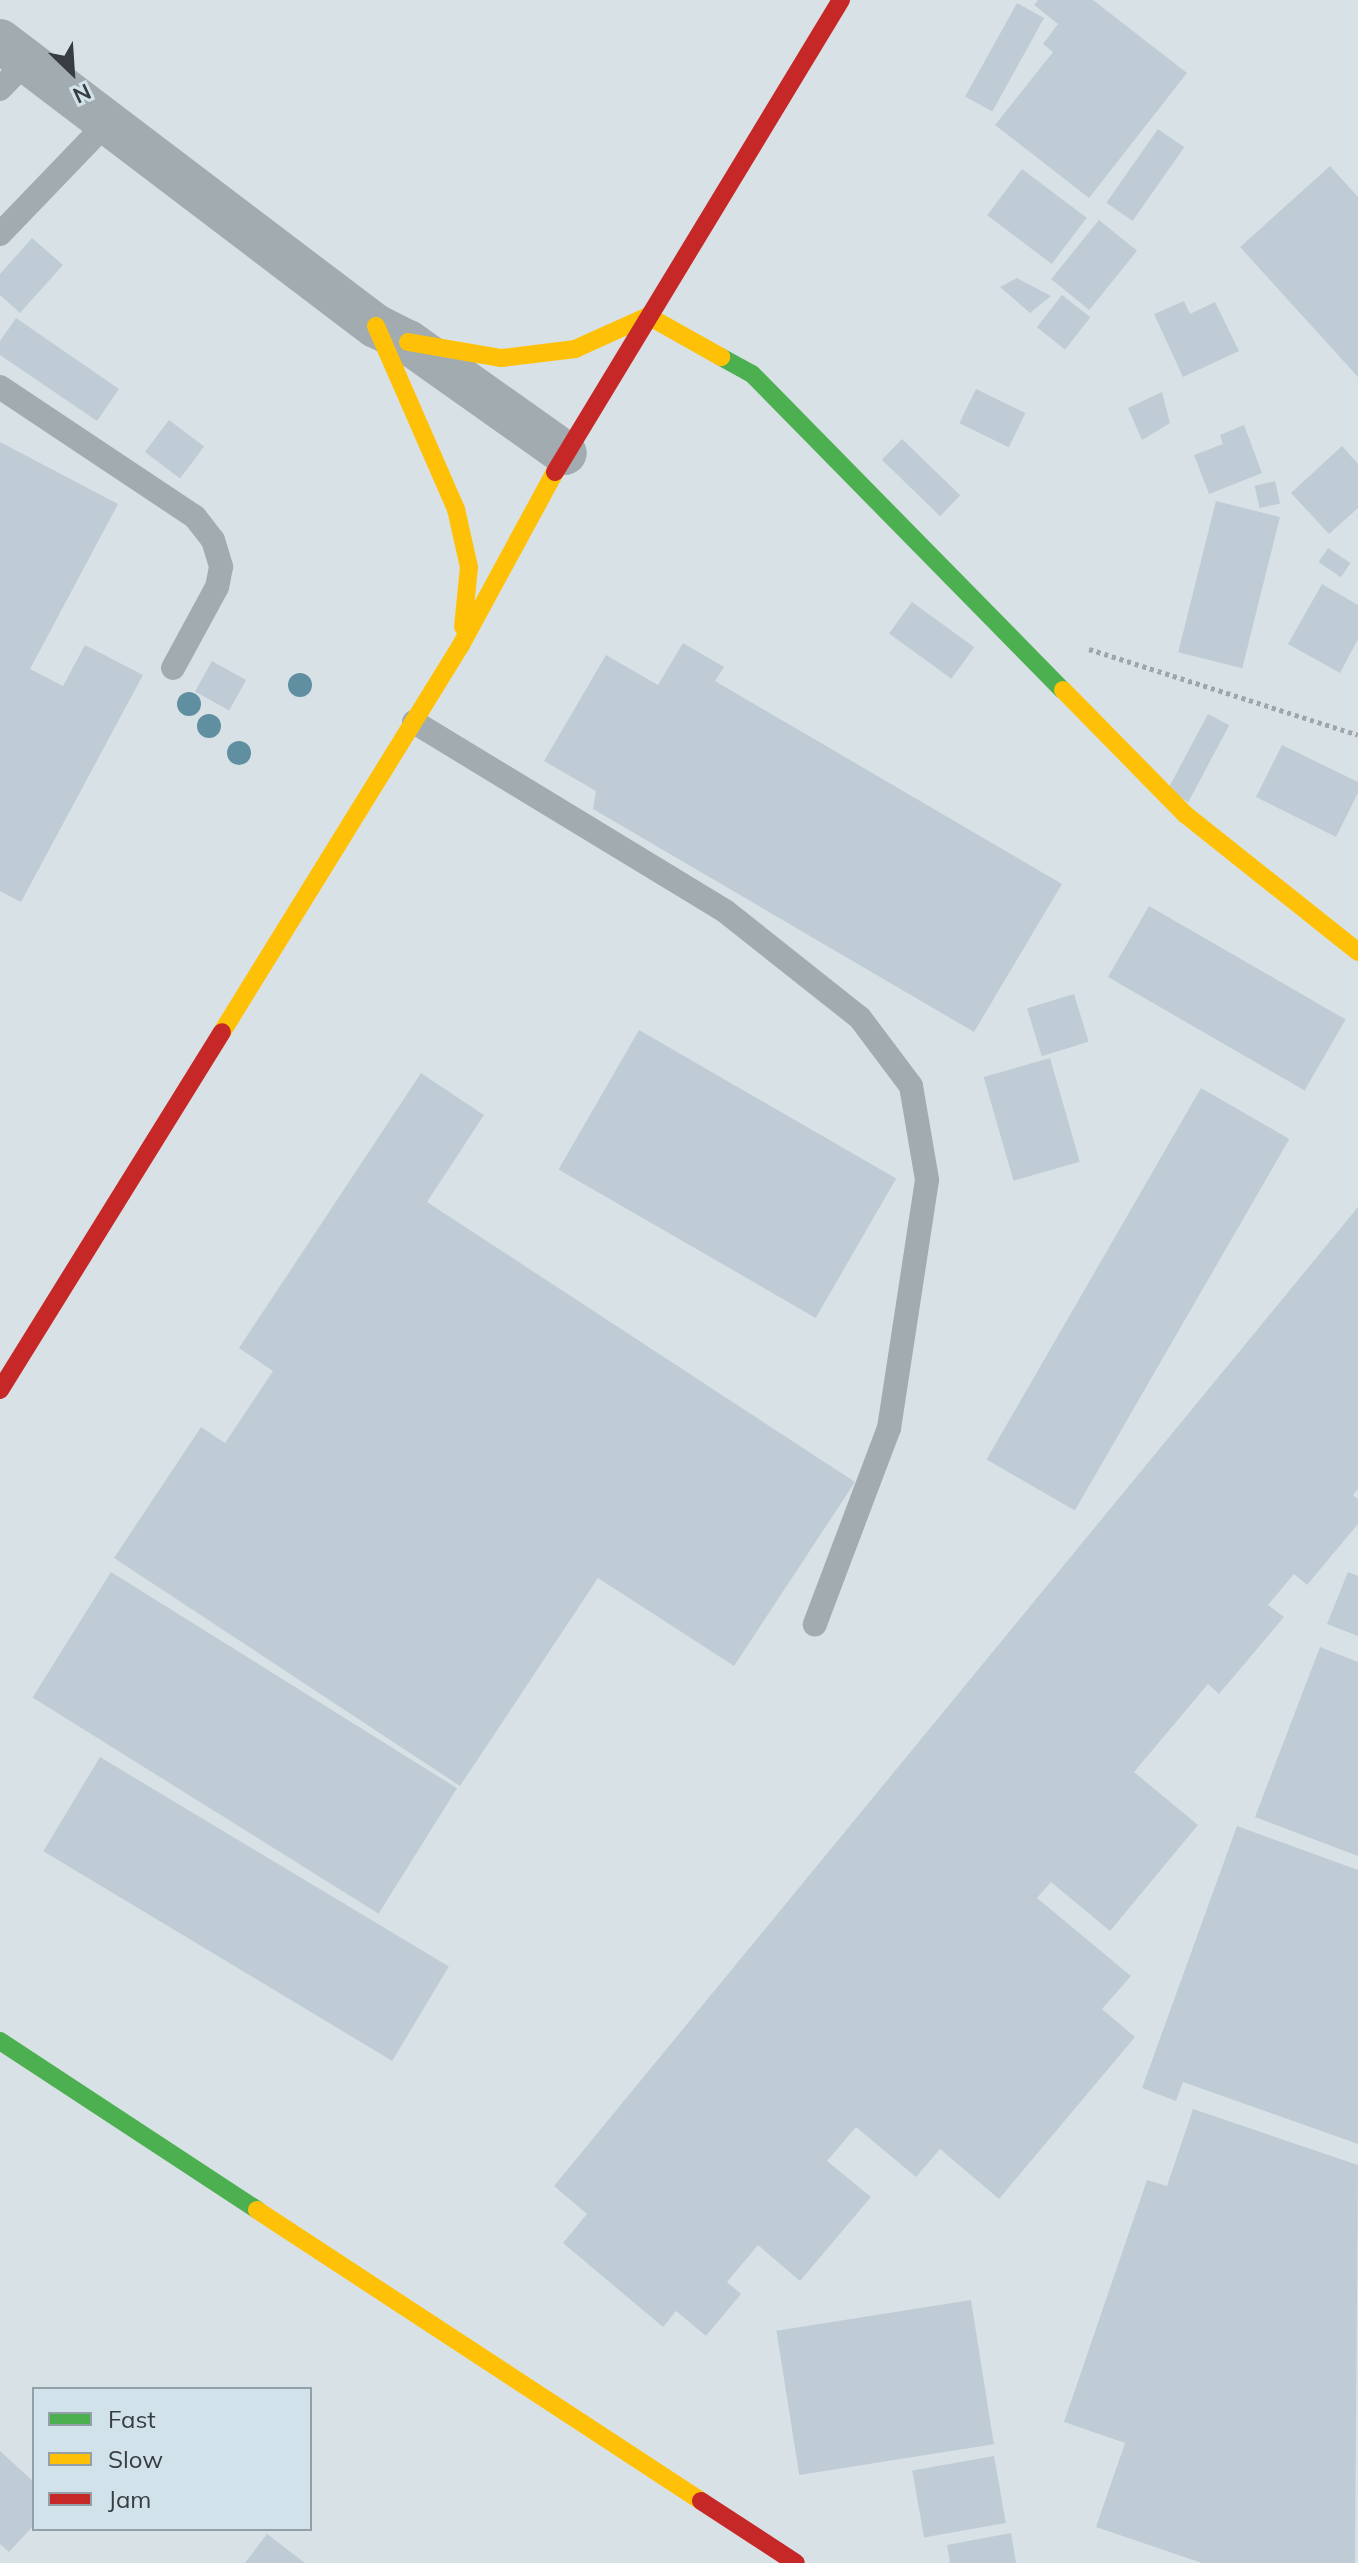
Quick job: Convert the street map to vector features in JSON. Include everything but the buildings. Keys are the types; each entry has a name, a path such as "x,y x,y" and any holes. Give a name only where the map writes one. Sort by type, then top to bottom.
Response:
{"main road":[{"path":"0,1390 461,645 565,453 841,0"},
{"path":"392,334 502,358 575,349 648,316"},
{"path":"648,316 752,374 1186,815 1358,952"},
{"path":"392,334 456,509 469,567 461,645"},
{"path":"0,2041 796,2563"}],"street":[{"path":"9,64 107,123 392,334 565,453"}],"lane":[{"path":"0,234 107,123"},
{"path":"0,387 195,517 213,540 221,567 217,587 173,668"},
{"path":"414,722 725,911 860,1018 911,1086 927,1180 889,1428 815,1624"}],"path":[{"path":"1084,647 1358,735"}],"traffic: fast":[{"path":"721,357 752,374 1063,690"},
{"path":"0,2041 257,2210"}],"traffic: slow":[{"path":"408,342 502,358 575,349 648,316 721,357"},
{"path":"376,326 456,509 469,567 463,627"},
{"path":"222,1032 461,645 555,472"},
{"path":"1063,690 1186,815 1358,952"},
{"path":"257,2210 701,2501"}],"traffic: jam":[{"path":"555,472 841,0"},
{"path":"0,1390 222,1032"},
{"path":"701,2501 796,2563"}]}
